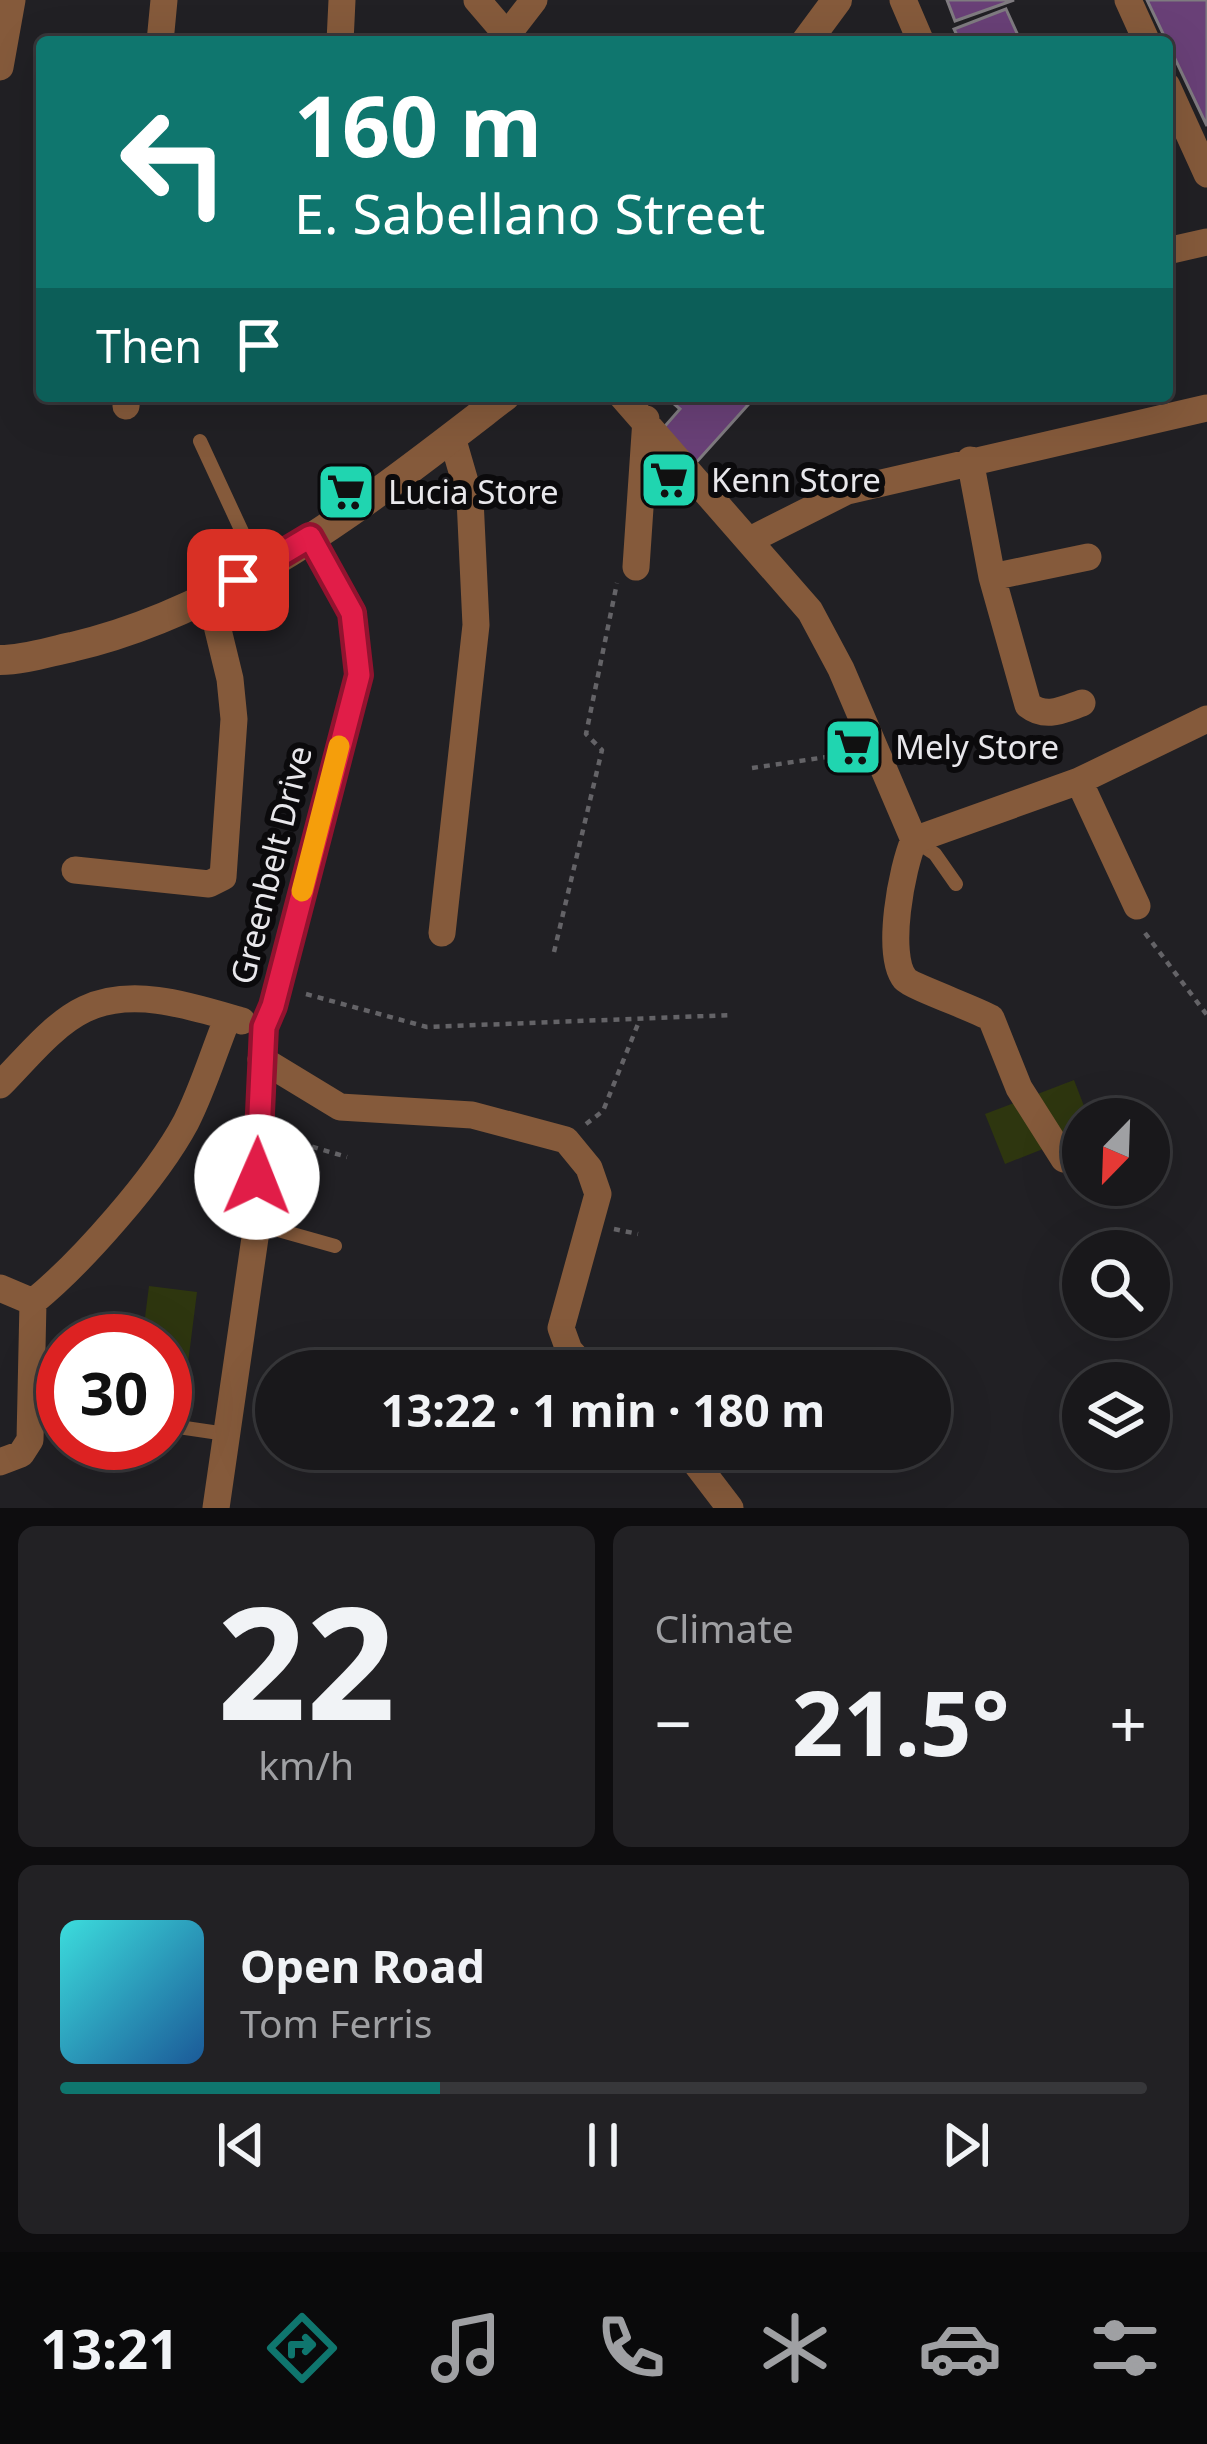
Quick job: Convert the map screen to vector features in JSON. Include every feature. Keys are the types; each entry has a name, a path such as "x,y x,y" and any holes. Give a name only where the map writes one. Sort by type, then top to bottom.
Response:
{"street":[{"path":"0,67 12,0"},
{"path":"161,36 164,0"},
{"path":"340,36 342,0"},
{"path":"477,0 507,36"},
{"path":"512,36 534,0"},
{"path":"810,36 837,0"},
{"path":"903,0 918,36"},
{"path":"1128,0 1144,36"},
{"path":"1173,99 1207,174"},
{"path":"1173,250 1207,242"},
{"path":"0,660 102,640 210,597 310,537 497,402"},
{"path":"628,402 810,611 841,669 914,840"},
{"path":"750,540 847,491 1207,408"},
{"path":"636,567 646,419"},
{"path":"442,933 476,625 470,499 452,437"},
{"path":"970,460 992,577 1028,706 1051,714 1082,703"},
{"name":"Greenbelt Drive","path":"216,1508 256,1223 264,1027 359,675 352,613 310,537"},
{"path":"992,577 1088,557"},
{"path":"75,870 208,884 223,877 234,719 230,679 210,597"},
{"path":"1062,1156 1019,1088 991,1018 905,980 896,959 907,855 914,840 1079,781 1207,719"},
{"path":"1079,781 1137,906"},
{"path":"0,1084 84,1009 133,996 264,1027"},
{"path":"33,1302 68,1274 156,1166 185,1122 228,1017"},
{"path":"261,1059 340,1107 472,1115 566,1140 589,1168 598,1194 560,1328 569,1350"},
{"path":"0,1288 33,1302"},
{"path":"0,1462 21,1454 30,1440 33,1302"},
{"path":"701,1470 730,1508"}],"lane":[{"path":"200,441 244,536 267,563"},
{"path":"914,840 934,854 956,884"},
{"path":"256,1223 335,1246"},
{"path":"192,1429 226,1434"}],"path":[{"path":"554,952 602,750 586,734 617,581 636,567"},
{"path":"752,768 875,749"},
{"path":"1137,906 1141,928 1207,1015"},
{"path":"278,988 427,1027 732,1015"},
{"path":"566,1140 603,1111 640,1019"},
{"path":"258,1131 347,1157"}],"green space":[{"path":"1074,1080 1081,1098 1062,1098 1062,1141 1005,1164 985,1114"},
{"path":"149,1286 197,1292 192,1332 192,1314 145,1314"}],"building":[{"path":"947,0 1014,0 955,21"},
{"path":"1147,0 1207,0 1207,126 1173,55 1173,36 1164,36"},
{"path":"1006,9 1018,36 957,36 954,29"},
{"path":"672,402 751,402 694,465 658,434 680,409"}],"slow traffic":[{"path":"302,891 339,746"}],"place":[{"name":"Kenn Store","path":"669,480"},
{"name":"Lucia Store","path":"346,492"},
{"name":"Mely Store","path":"853,747"}],"route":[{"path":"238,580 310,537 352,613 359,675 264,1027 257,1177"}]}
